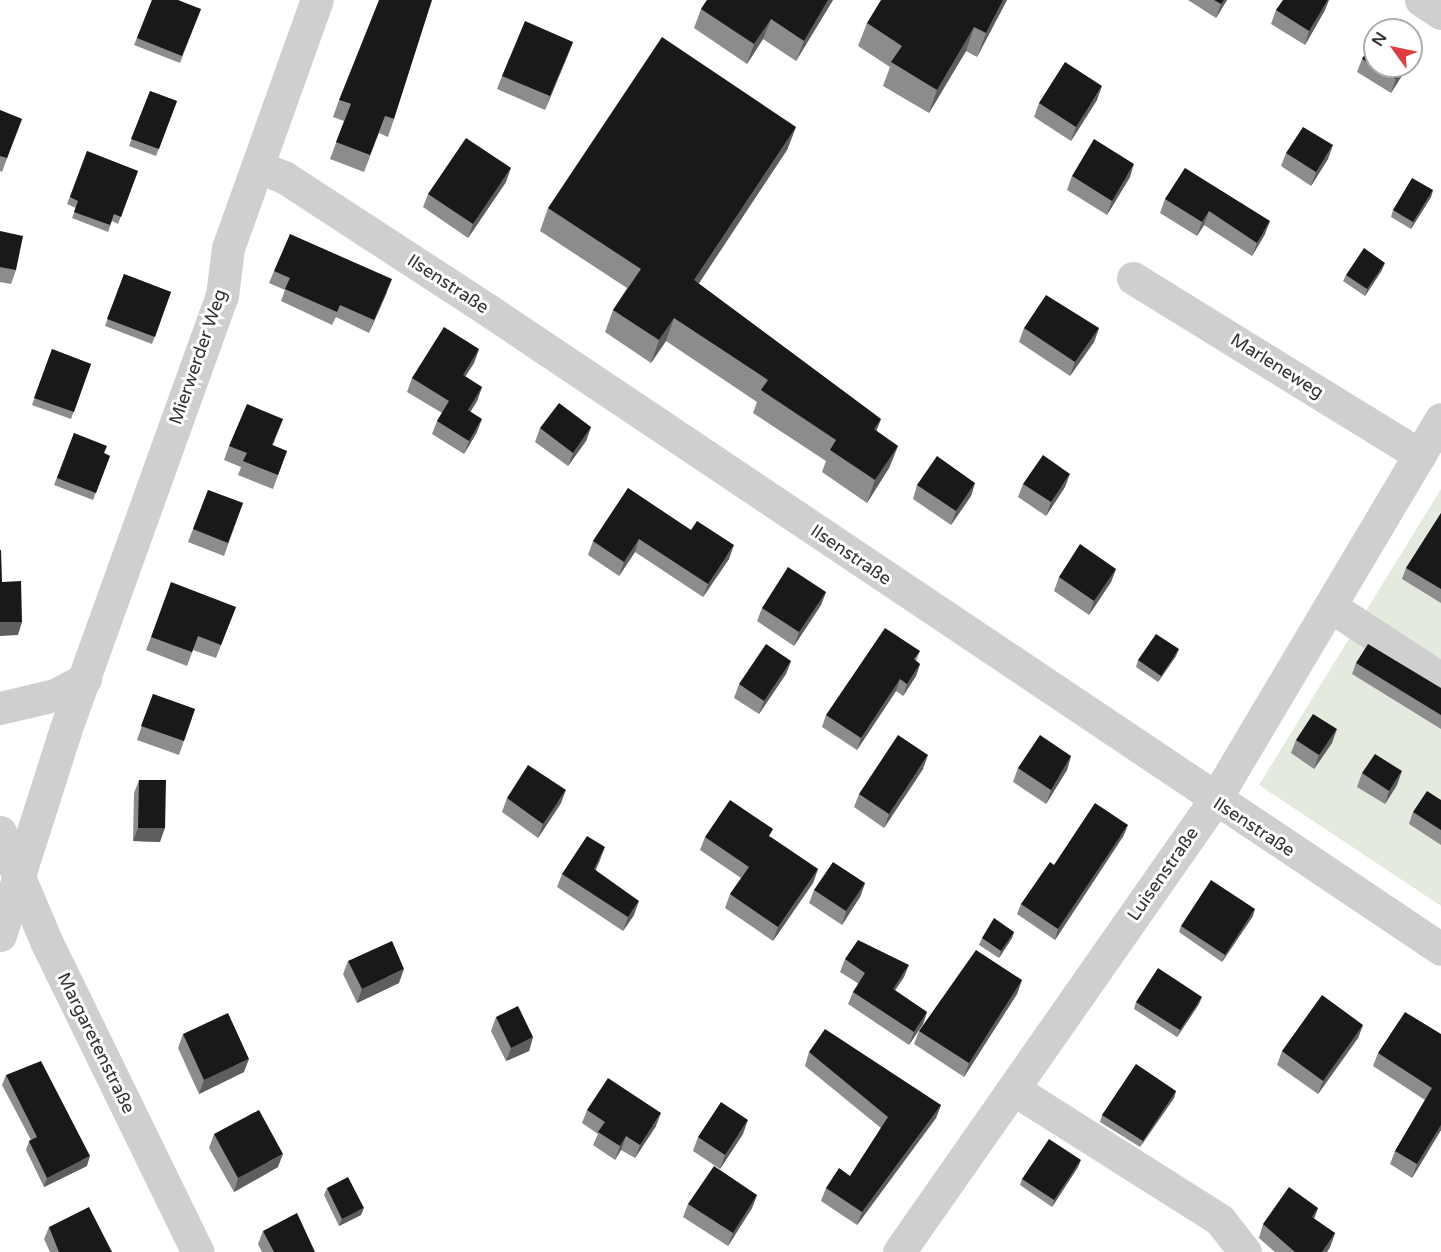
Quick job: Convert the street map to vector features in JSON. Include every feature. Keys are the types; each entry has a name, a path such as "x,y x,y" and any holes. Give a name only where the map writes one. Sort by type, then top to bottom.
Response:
{"street":[{"name":"Mierwerder Weg","path":"0,935 17,873 84,679 222,296 228,248 317,0"},
{"path":"1421,0 1441,13"},
{"name":"Ilsenstraße","path":"258,167 284,177 488,310 1214,801 1441,949"},
{"name":"Marleneweg","path":"1133,278 1434,437"},
{"name":"Luisenstraße","path":"899,1252 1214,801 1434,437"},
{"path":"1330,606 1441,679"},
{"path":"0,708 55,695 84,679"},
{"name":"Margaretenstraße","path":"0,832 17,873 198,1252"},
{"path":"1013,1089 1220,1220 1245,1252"}],"shaded area":[{"path":"1441,489 1441,906 1259,785"}],"building":[{"path":"152,0 178,0 201,9 182,56 137,38"},
{"path":"379,0 432,0 394,119 385,116 370,155 336,142 351,104 339,100"},
{"path":"707,0 828,0 804,41 771,19 754,44 701,9"},
{"path":"881,0 1003,0 986,33 974,27 937,90 891,62 902,46 867,23"},
{"path":"1283,0 1328,0 1309,31 1276,10"},
{"path":"525,21 573,42 550,96 502,76"},
{"path":"662,37 796,127 694,280 881,419 874,429 898,446 875,480 830,450 836,440 761,390 768,380 674,318 659,340 613,310 641,269 548,208"},
{"path":"1065,62 1102,86 1076,127 1039,103"},
{"path":"150,91 177,101 159,149 131,139"},
{"path":"0,110 22,119 7,158 0,156"},
{"path":"1303,127 1333,145 1316,172 1286,153"},
{"path":"466,138 511,168 473,224 428,194"},
{"path":"1094,139 1134,164 1112,201 1072,176"},
{"path":"87,151 138,171 121,217 114,214 110,225 74,212 78,201 70,197"},
{"path":"1185,168 1270,221 1257,243 1209,211 1202,222 1165,199"},
{"path":"1412,178 1433,190 1413,222 1393,210"},
{"path":"0,231 23,236 16,270 0,267"},
{"path":"290,234 392,279 374,320 340,305 337,312 285,289 290,278 274,271"},
{"path":"1364,248 1385,263 1367,289 1346,275"},
{"path":"124,274 171,292 155,337 107,319"},
{"path":"1046,295 1099,328 1075,362 1024,328"},
{"path":"444,327 479,349 463,375 482,387 468,410 482,419 469,441 437,421 449,401 412,378"},
{"path":"52,349 91,364 74,412 34,398"},
{"path":"559,403 591,427 573,453 540,428"},
{"path":"247,404 283,419 272,445 287,451 278,475 243,461 247,453 229,446"},
{"path":"74,433 107,446 104,453 110,456 96,493 57,478"},
{"path":"1043,455 1070,474 1051,502 1023,484"},
{"path":"937,456 975,483 956,511 917,485"},
{"path":"628,488 691,530 697,521 734,545 708,584 639,539 624,562 593,541"},
{"path":"208,490 243,503 228,543 193,529"},
{"path":"1441,513 1441,589 1406,568"},
{"path":"1080,544 1116,569 1094,601 1059,577"},
{"path":"0,550 2,582 21,581 22,622 0,622"},
{"path":"788,567 826,592 799,632 762,608"},
{"path":"171,582 236,607 221,645 198,636 192,652 151,637"},
{"path":"885,628 920,651 914,659 920,664 907,684 900,679 861,738 826,715"},
{"path":"1156,634 1179,649 1161,676 1138,660"},
{"path":"766,644 791,661 764,701 739,684"},
{"path":"1368,644 1441,688 1441,715 1356,663"},
{"path":"153,694 195,709 184,741 141,726"},
{"path":"1313,714 1337,729 1319,755 1296,740"},
{"path":"898,735 928,755 889,814 859,794"},
{"path":"1040,735 1071,756 1051,790 1018,768"},
{"path":"1375,754 1402,771 1389,791 1362,773"},
{"path":"528,765 566,790 543,824 507,798"},
{"path":"139,780 166,780 165,828 138,828"},
{"path":"1427,791 1441,800 1441,830 1413,812"},
{"path":"730,800 773,829 769,836 818,869 778,927 730,894 749,867 705,837"},
{"path":"1095,803 1128,825 1058,929 1021,904 1050,862 1054,865"},
{"path":"587,836 605,847 594,869 639,901 628,917 562,874"},
{"path":"833,862 865,883 846,911 814,890"},
{"path":"1211,880 1255,909 1225,955 1181,926"},
{"path":"994,918 1014,932 1001,951 982,938"},
{"path":"858,940 909,965 893,989 927,1012 914,1032 853,992 865,973 845,959"},
{"path":"392,941 404,969 362,989 348,961"},
{"path":"976,950 1022,980 969,1063 919,1031"},
{"path":"1158,968 1202,997 1180,1030 1136,1002"},
{"path":"1322,995 1363,1025 1323,1081 1282,1051"},
{"path":"518,1006 533,1037 511,1048 496,1017"},
{"path":"1405,1012 1441,1034 1441,1125 1417,1164 1395,1151 1432,1088 1378,1053"},
{"path":"228,1013 249,1059 204,1080 183,1034"},
{"path":"825,1029 941,1105 862,1212 826,1188 839,1168 850,1176 888,1117 809,1052"},
{"path":"41,1061 90,1156 47,1178 29,1141 37,1137 6,1075"},
{"path":"1136,1064 1176,1091 1143,1141 1102,1115"},
{"path":"608,1078 661,1113 640,1145 626,1136 620,1146 598,1132 605,1122 587,1110"},
{"path":"721,1102 748,1120 725,1155 698,1137"},
{"path":"259,1110 283,1154 238,1178 214,1134"},
{"path":"1049,1139 1081,1160 1054,1200 1022,1179"},
{"path":"714,1166 757,1195 733,1233 688,1204"},
{"path":"348,1177 364,1208 342,1219 327,1188"},
{"path":"1289,1187 1318,1208 1312,1217 1335,1233 1322,1252 1295,1252 1263,1224"},
{"path":"89,1207 112,1252 59,1252 49,1227"},
{"path":"297,1213 315,1252 274,1252 263,1231"}]}
